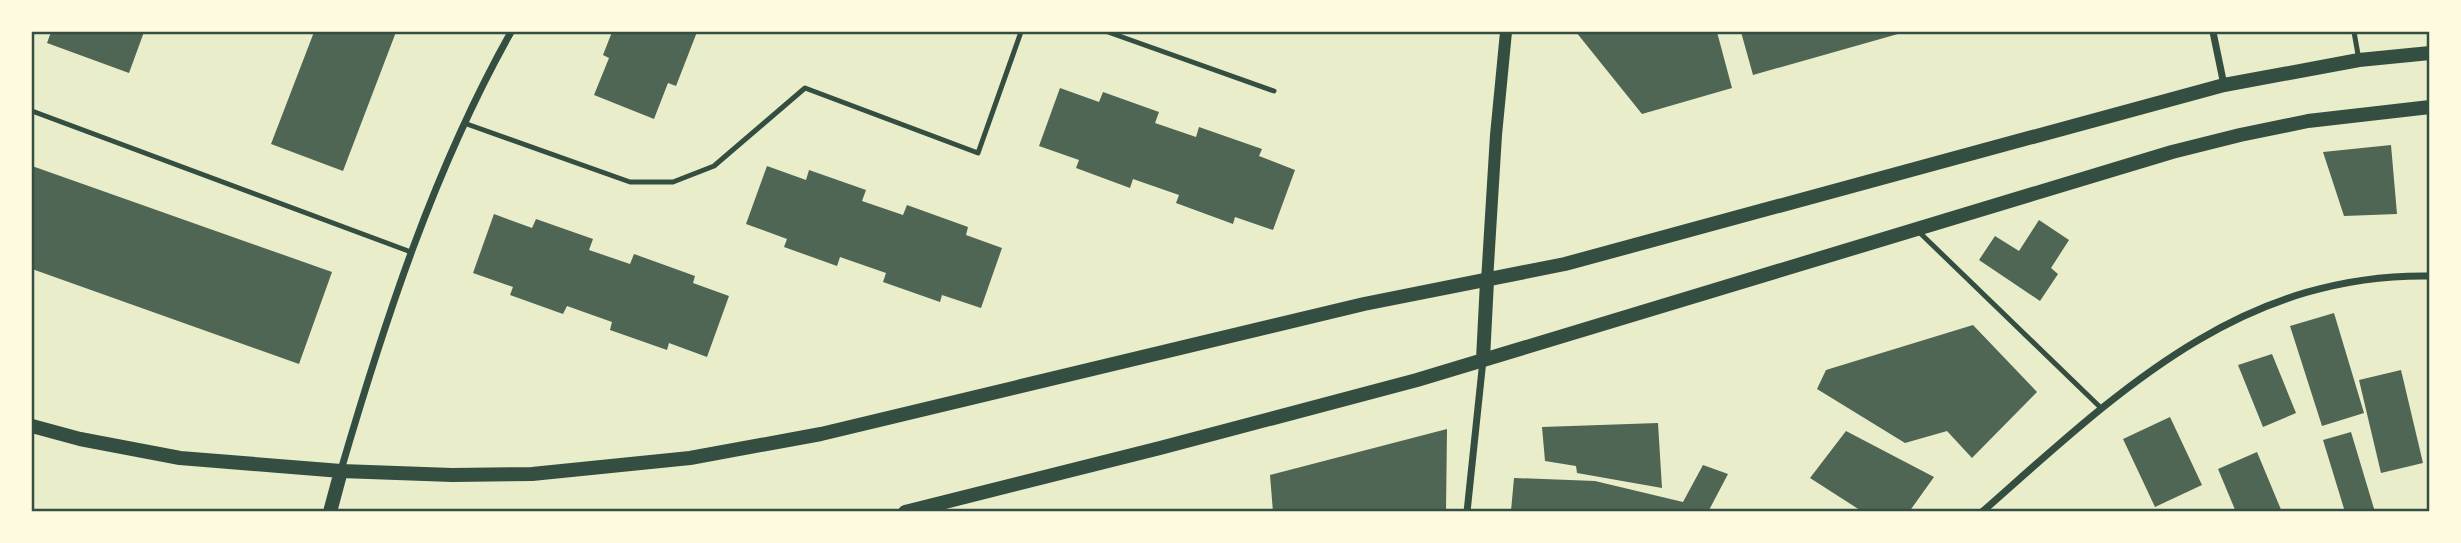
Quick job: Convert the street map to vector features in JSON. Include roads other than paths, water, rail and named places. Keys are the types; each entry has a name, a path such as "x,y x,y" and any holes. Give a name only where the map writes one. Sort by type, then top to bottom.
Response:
{"main road":[{"path":"32,426 80,439 180,458 341,471 452,475 532,474 691,458 821,434 1374,301 1565,264 2224,85 2360,60 2430,53"},
{"path":"905,512 1386,389 2172,152 2308,121 2430,107"},
{"path":"1483,359 1486,281"},
{"path":"330,512 341,471"}],"street":[{"path":"341,471 411,252 464,123 511,32"},
{"path":"1486,281 1506,32"},
{"path":"2213,32 2224,85"},
{"path":"1982,512 2101,408 2192,342 2262,306 2331,285 2430,276"},
{"path":"1467,512 1483,359"}],"lane":[{"path":"464,123 631,182 673,182 714,166 805,88 978,153 1021,32"},
{"path":"1108,32 1274,91"},
{"path":"2354,32 2360,60"},
{"path":"32,111 411,252"},
{"path":"1916,229 2101,408"}]}
